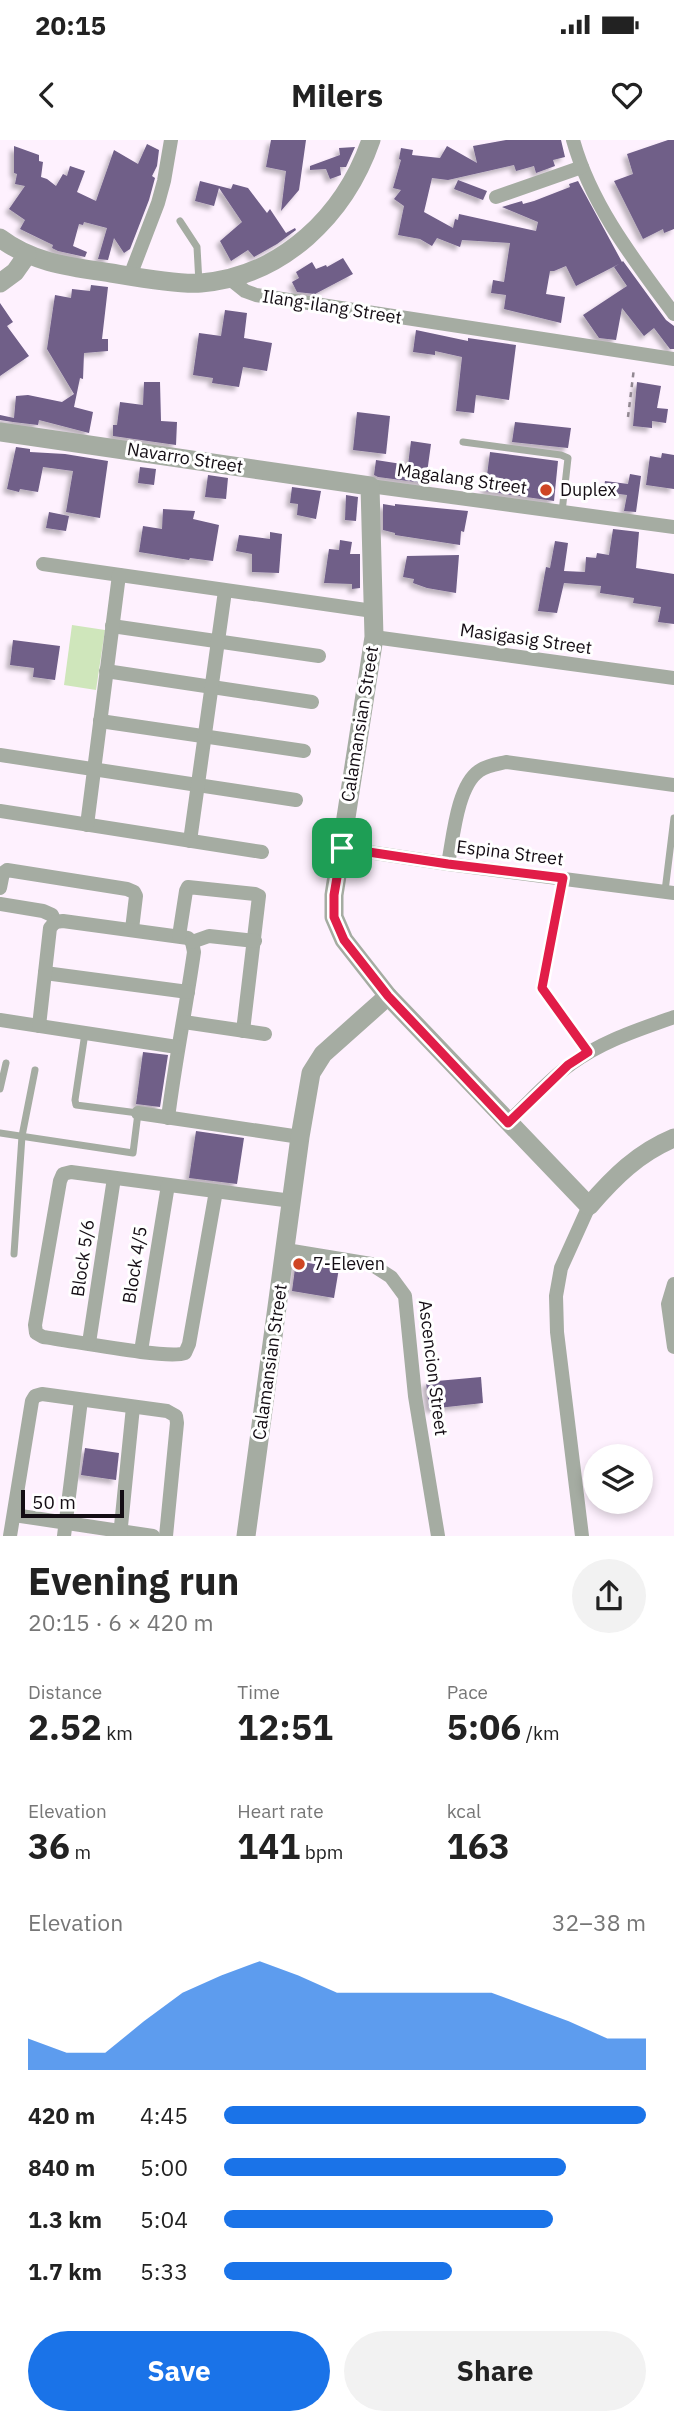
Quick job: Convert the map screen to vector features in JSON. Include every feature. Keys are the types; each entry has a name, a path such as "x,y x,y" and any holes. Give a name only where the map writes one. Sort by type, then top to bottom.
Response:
{"street":[{"path":"130,276 158,203 171,140"},
{"path":"0,238 27,255 55,264 199,284 230,279 280,259 312,235 357,176 371,140"},
{"path":"573,140 582,167 615,232 674,314"},
{"path":"496,197 582,167"},
{"path":"0,283 15,272 27,255"},
{"name":"Ilang-ilang Street","path":"230,279 245,291 256,295 674,359"},
{"name":"Navarro Street","path":"0,432 370,486"},
{"name":"Magalang Street","path":"370,486 674,527"},
{"name":"Calamansian Street","path":"246,1536 311,1073 323,1054 388,996 344,940 334,917 334,895 374,637 370,486"},
{"path":"43,564 373,611"},
{"path":"87,825 118,575"},
{"path":"190,841 225,591"},
{"path":"112,626 319,656"},
{"name":"Masigasig Street","path":"374,637 674,678"},
{"path":"106,671 312,702"},
{"path":"100,721 304,751"},
{"path":"0,755 296,800"},
{"path":"448,864 464,788 477,772 489,766 506,762 674,785"},
{"path":"0,811 262,852"},
{"name":"Espina Street","path":"342,848 669,892"},
{"path":"0,888 3,873 7,870 127,888 136,896 132,929"},
{"path":"168,1118 194,952 186,939 188,887 259,896 243,1031"},
{"path":"0,904 43,911 52,915 55,922"},
{"path":"39,1026 50,928 55,922 132,929 186,939 209,936 255,941"},
{"path":"46,973 188,992"},
{"path":"388,996 589,1206"},
{"path":"508,1123 568,1065 588,1052 674,1017"},
{"path":"0,1020 177,1047"},
{"path":"184,1022 265,1034"},
{"path":"138,1113 300,1137"},
{"path":"582,1536 557,1332 556,1296 561,1268 589,1206 620,1171 637,1157 674,1138"},
{"path":"216,1191 189,1344 185,1353 178,1356 43,1337 36,1333 35,1325 63,1174 71,1172 114,1178 216,1191 292,1201"},
{"name":"Block 5/6","path":"89,1343 114,1178"},
{"name":"Block 4/5","path":"141,1351 168,1185"},
{"name":"Ascencion Street","path":"286,1250 371,1264 391,1277 405,1296 415,1396 438,1536"},
{"path":"674,1284 668,1304 674,1348"},
{"path":"10,1536 35,1395 42,1394 167,1411 176,1416 166,1536"},
{"path":"65,1529 81,1400"},
{"path":"120,1533 133,1407"},
{"path":"14,1515 65,1529 153,1536"}],"lane":[{"path":"180,221 197,247 199,284"},
{"path":"463,442 568,458 562,512"},
{"path":"669,892 674,818"},
{"path":"0,1133 133,1153 138,1113 76,1105 85,1033"},
{"path":"0,1089 6,1063"},
{"path":"14,1254 22,1136 35,1070"}],"path":[{"path":"628,417 636,354"},
{"path":"563,878 542,988 588,1052"}],"green space":[{"path":"72,625 105,630 96,690 64,685"}],"building":[{"path":"271,140 306,140 299,190 281,211 286,171 266,167"},
{"path":"506,140 561,140 565,157 553,160 555,166 536,173 534,166 516,171 514,165 448,180 432,178 424,212 453,228 459,214 536,231 538,222 502,207 522,201 523,204 534,201 570,187 569,184 578,181 622,262 666,320 674,326 674,349 670,349 654,328 644,336 622,308 616,340 599,338 583,315 627,286 614,267 619,264 576,286 566,266 550,271 546,294 565,297 561,323 504,309 506,295 491,293 493,280 504,282 510,243 462,240 460,247 437,238 432,246 420,239 398,235 404,206 394,199 401,190 393,188 401,160 401,148 413,150 412,155 440,158 447,146 477,163 473,146"},
{"path":"674,140 674,229 664,233 663,229 643,239 614,181 633,174 627,154"},
{"path":"147,144 159,150 157,166 152,176 155,178 149,200 130,249 124,253 114,238 108,260 98,259 107,228 84,222 83,225 79,224 73,246 87,252 85,257 58,251 52,248 53,245 20,229 25,220 9,209 25,186 15,184 17,174 14,173 14,146 39,155 39,161 43,162 41,177 56,186 63,174 67,176 70,166 85,171 77,192 96,201 114,150 138,164"},
{"path":"355,147 346,167 340,167 341,175 330,179 326,169 310,170 310,166 340,155 339,148"},
{"path":"458,180 487,191 483,200 454,189"},
{"path":"200,181 231,189 233,184 248,188 267,213 270,209 286,233 295,228 296,230 254,257 248,250 231,261 220,241 242,222 219,188 214,206 195,201"},
{"path":"343,258 353,274 315,294 297,292 292,282 299,278 296,272 312,262 316,269 326,265 327,267"},
{"path":"91,285 108,287 102,339 108,339 108,351 84,353 83,379 80,378 74,407 93,412 89,433 39,420 38,425 0,420 0,415 14,418 16,396 28,395 62,402 74,394 47,349 55,295 71,298 72,289 90,291"},
{"path":"0,303 13,322 7,326 29,356 0,376"},
{"path":"225,310 247,313 244,338 272,343 267,371 243,367 239,387 212,383 213,378 193,375 199,333 221,336"},
{"path":"416,330 468,341 468,338 516,345 509,400 476,395 474,413 456,411 462,357 435,351 435,355 413,352"},
{"path":"144,382 160,382 161,421 177,422 176,445 113,436 113,425 117,425 120,402 143,405"},
{"path":"637,382 661,386 657,408 668,409 666,423 652,421 652,428 633,426"},
{"path":"357,412 390,416 386,454 353,450"},
{"path":"515,422 571,428 568,448 512,442"},
{"path":"411,441 431,444 427,473 433,474 431,484 374,475 376,460 408,465"},
{"path":"16,447 30,449 30,452 108,461 100,518 66,512 73,471 43,467 38,492 7,489"},
{"path":"490,452 558,461 554,501 485,491"},
{"path":"662,453 674,455 674,489 646,485 650,456 661,458"},
{"path":"140,467 156,469 154,485 138,483"},
{"path":"630,474 641,476 636,512 624,511 627,495 603,492 605,481 628,484"},
{"path":"208,475 228,478 226,499 205,497"},
{"path":"292,487 321,491 316,519 297,515 298,504 290,503"},
{"path":"346,495 358,497 356,521 345,520"},
{"path":"383,504 468,511 464,532 461,531 460,545 395,535 383,530"},
{"path":"163,509 195,511 193,519 219,525 213,561 139,552 143,526 162,529"},
{"path":"49,512 69,516 66,531 46,528"},
{"path":"613,529 639,532 636,568 674,574 674,624 658,622 661,607 633,603 634,598 600,593 601,586 564,583 557,613 538,611 546,567 550,568 555,541 568,543 564,571 585,572 586,557 596,558 597,553 609,555"},
{"path":"270,532 282,534 279,573 252,572 252,554 236,551 239,535 270,539"},
{"path":"340,540 352,542 350,554 360,554 360,588 352,589 352,584 324,583 329,549 339,550"},
{"path":"459,555 456,593 427,588 413,583 414,579 403,577 407,556"},
{"path":"13,640 60,646 55,680 33,677 34,668 10,665"},
{"path":"143,1052 168,1055 160,1107 136,1104"},
{"path":"196,1131 244,1138 237,1184 189,1178"},
{"path":"296,1261 339,1268 334,1298 292,1291"},
{"path":"481,1377 483,1403 429,1409 426,1382"},
{"path":"85,1448 119,1453 116,1480 81,1475"}],"place":[{"name":"Duplex","path":"546,490"},
{"name":"7-Eleven","path":"299,1264"}],"route":[{"path":"342,848 563,878 542,988 588,1052 568,1065 508,1123 388,996 344,940 334,917 334,895 342,848"}]}
